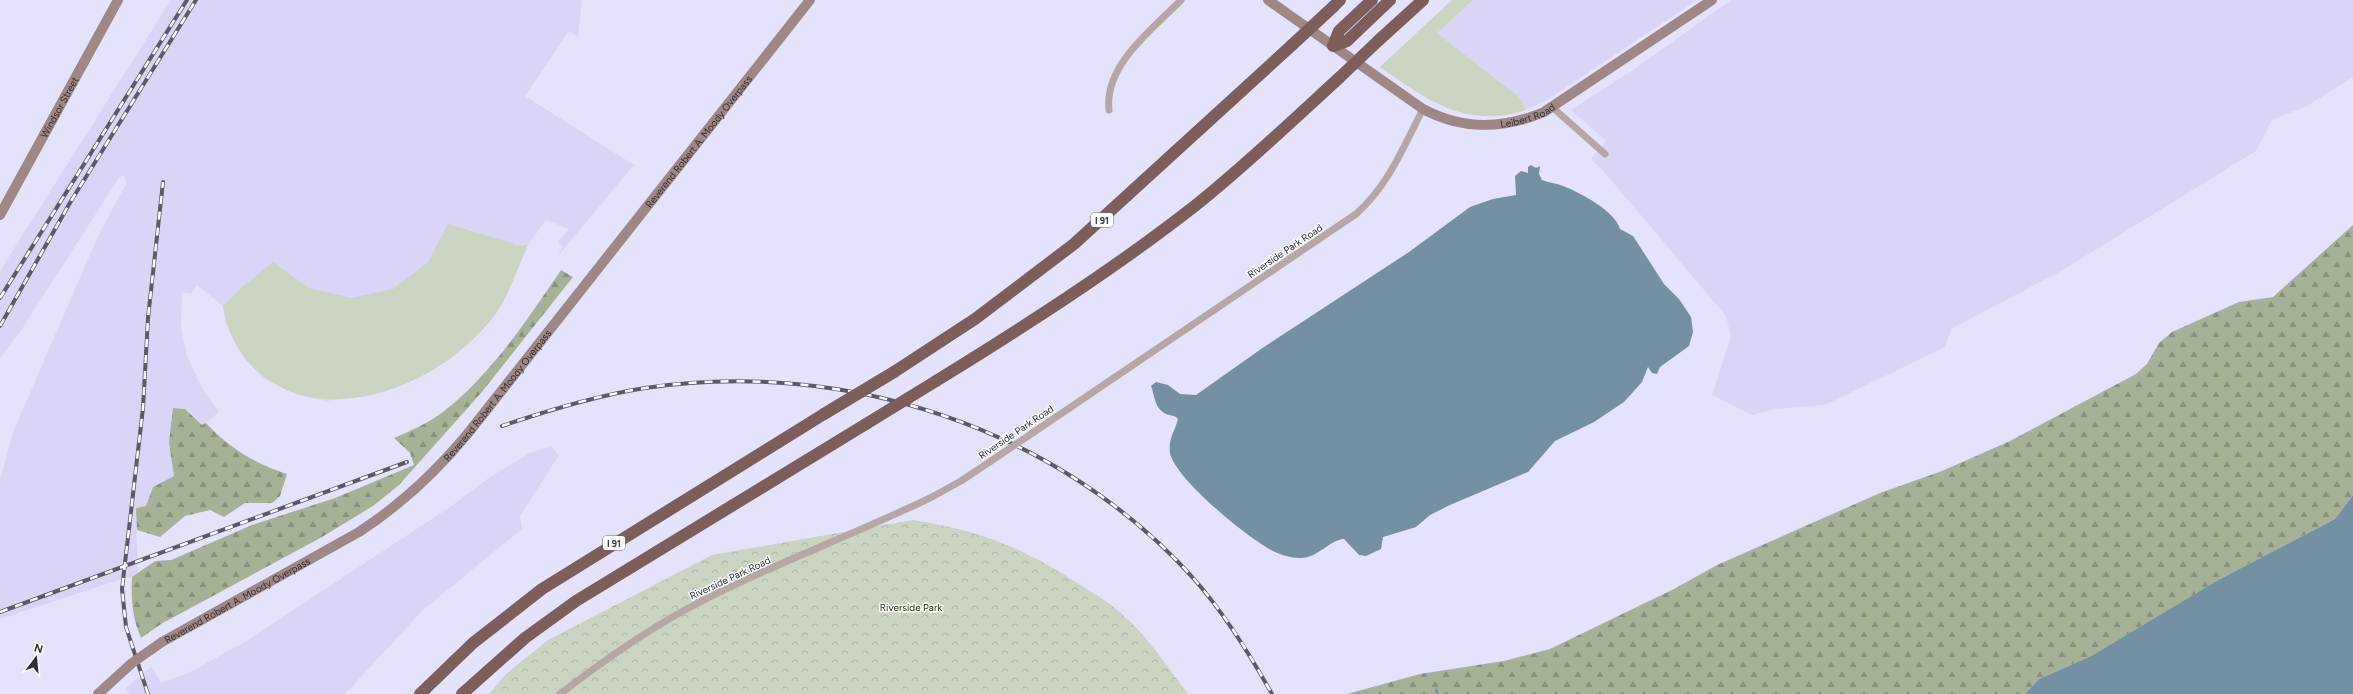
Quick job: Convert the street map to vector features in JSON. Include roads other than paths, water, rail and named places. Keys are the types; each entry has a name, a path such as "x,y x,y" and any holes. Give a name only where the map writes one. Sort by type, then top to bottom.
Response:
{"highway":[{"path":"1333,46 1339,31 1372,0"},
{"path":"1333,46 1347,41 1390,0"},
{"path":"462,694 510,650 567,608 1049,311 1145,244 1232,175 1423,0"},
{"name":"I 91","path":"420,694 479,637 554,580 894,372 974,319 1074,244 1336,3"}],"main road":[{"name":"Windsor Street","path":"0,215 118,0"},
{"name":"Reverend Robert A. Moody Overpass","path":"98,694 132,663 162,642 359,532 390,512 430,477 474,426 810,0"},
{"name":"Leibert Road","path":"1268,0 1423,109 1457,122 1492,125 1527,119 1552,108 1712,0"}],"street":[{"path":"1109,110 1109,91 1116,72 1125,59 1181,0"},
{"path":"1552,108 1605,154"},
{"name":"Riverside Park Road","path":"560,694 632,642 683,611 930,498 960,481 1356,214 1372,199 1384,183 1423,109"}],"water":[{"path":"1531,165 1536,168 1540,166 1539,174 1542,180 1563,186 1579,193 1605,209 1617,222 1620,229 1633,236 1664,284 1679,299 1691,317 1693,332 1689,346 1660,367 1657,374 1652,373 1648,367 1642,382 1624,402 1594,422 1555,441 1528,472 1450,505 1430,515 1416,527 1383,537 1381,549 1366,556 1359,555 1344,539 1338,540 1306,558 1279,554 1231,522 1198,492 1185,478 1175,464 1170,453 1171,439 1178,419 1174,416 1166,414 1159,408 1151,386 1156,382 1168,385 1180,394 1196,395 1261,349 1409,252 1470,207 1493,199 1516,195 1515,176 1521,171 1528,173 1528,167"},
{"path":"2353,495 2353,694 2025,694 2039,679 2091,656 2218,580 2335,519"}],"waterway":[{"path":"1436,690 1438,694"}],"railway":[{"path":"0,298 187,0"},
{"path":"0,326 71,201 196,0"},
{"path":"148,694 126,627 122,589 143,408 148,318 163,182"},
{"path":"502,426 572,404 626,391 720,381 796,384 871,395 944,416 1013,444 1079,481 1140,526 1194,579 1205,592 1236,634 1272,694"},
{"path":"0,612 407,462"}],"park label":[{"name":"Riverside Park","path":"911,607"}]}
